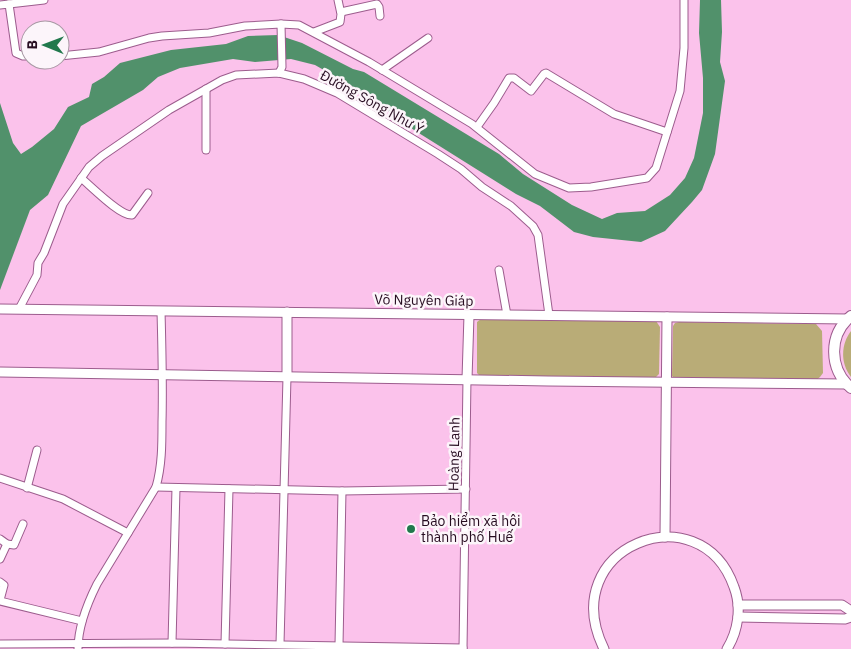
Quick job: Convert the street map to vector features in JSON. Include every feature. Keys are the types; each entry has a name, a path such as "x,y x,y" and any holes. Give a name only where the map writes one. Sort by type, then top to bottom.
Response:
{"main road":[{"path":"849,317 838,333 834,351 837,369 849,386"}],"street":[{"path":"0,4 44,0"},
{"path":"314,32 340,22 341,12 338,0"},
{"path":"70,55 99,52 156,37 209,33 245,26 282,27 299,25 382,70 477,127 528,170 565,187 573,188 647,178 656,168 681,84 684,48 684,0"},
{"path":"9,4 16,52 20,54"},
{"path":"341,12 377,4 380,16"},
{"path":"281,70 282,27"},
{"path":"382,70 428,38"},
{"name":"Đường Sông Như Ý","path":"19,309 37,275 38,263 44,253 62,204 89,167 169,110 222,80 236,75 281,70 337,94 430,148 511,206 533,226 538,235 549,315"},
{"path":"477,127 509,78 514,78 531,91 546,73 614,114 666,132"},
{"path":"206,89 206,150"},
{"path":"81,178 119,210 129,215 132,214 148,193"},
{"path":"499,270 507,315"},
{"name":"Võ Nguyên Giáp","path":"5,309 469,315 849,317"},
{"path":"78,646 82,621 89,600 156,487 161,453 163,375 161,311"},
{"path":"280,644 288,312"},
{"path":"468,379 469,315"},
{"path":"665,537 667,316"},
{"path":"0,372 849,386"},
{"name":"Hoàng Lanh","path":"463,648 468,379"},
{"path":"27,488 37,450"},
{"path":"0,478 63,499 128,533"},
{"path":"156,487 342,491 466,489"},
{"path":"172,643 176,488"},
{"path":"225,644 229,489"},
{"path":"339,645 342,491"},
{"path":"0,539 7,544 14,545 23,524"},
{"path":"604,649 594,623 593,608 594,594 606,568 614,558 632,545 651,538 665,537 679,538 704,548 715,556 731,579 736,592 738,617 735,631 727,649"},
{"path":"0,559 7,544"},
{"path":"0,582 4,585 0,600 82,621"},
{"path":"738,605 842,605 851,611"},
{"path":"769,605 769,618"},
{"path":"813,605 813,618"},
{"path":"738,617 845,619 851,617"},
{"path":"0,644 20,647 172,643 463,648"}],"shaded area":[{"path":"700,0 721,0 722,32 720,62 725,81 715,154 702,190 692,202 665,231 641,242 593,237 574,232 540,206 516,194 414,130 364,93 315,65 291,59 255,62 233,59 180,68 158,77 143,90 81,126 48,195 30,210 0,290 0,103 13,143 21,154 54,129 68,107 89,97 92,84 104,77 120,63 171,50 226,44 248,36 278,35 302,43 353,69 364,72 499,154 523,174 572,205 602,219 617,213 645,211 670,195 685,178 694,158 703,113 703,78 699,33"},
{"path":"481,319 656,321 660,327 659,374 654,379 481,377 477,373 477,322"},
{"path":"679,322 816,324 822,331 823,373 814,382 675,379 672,376 673,326"},
{"path":"851,331 851,377 847,372 843,354 845,342"}],"place":[{"name":"Bảo hiểm xã hội thành phố Huế","path":"411,529"}]}
